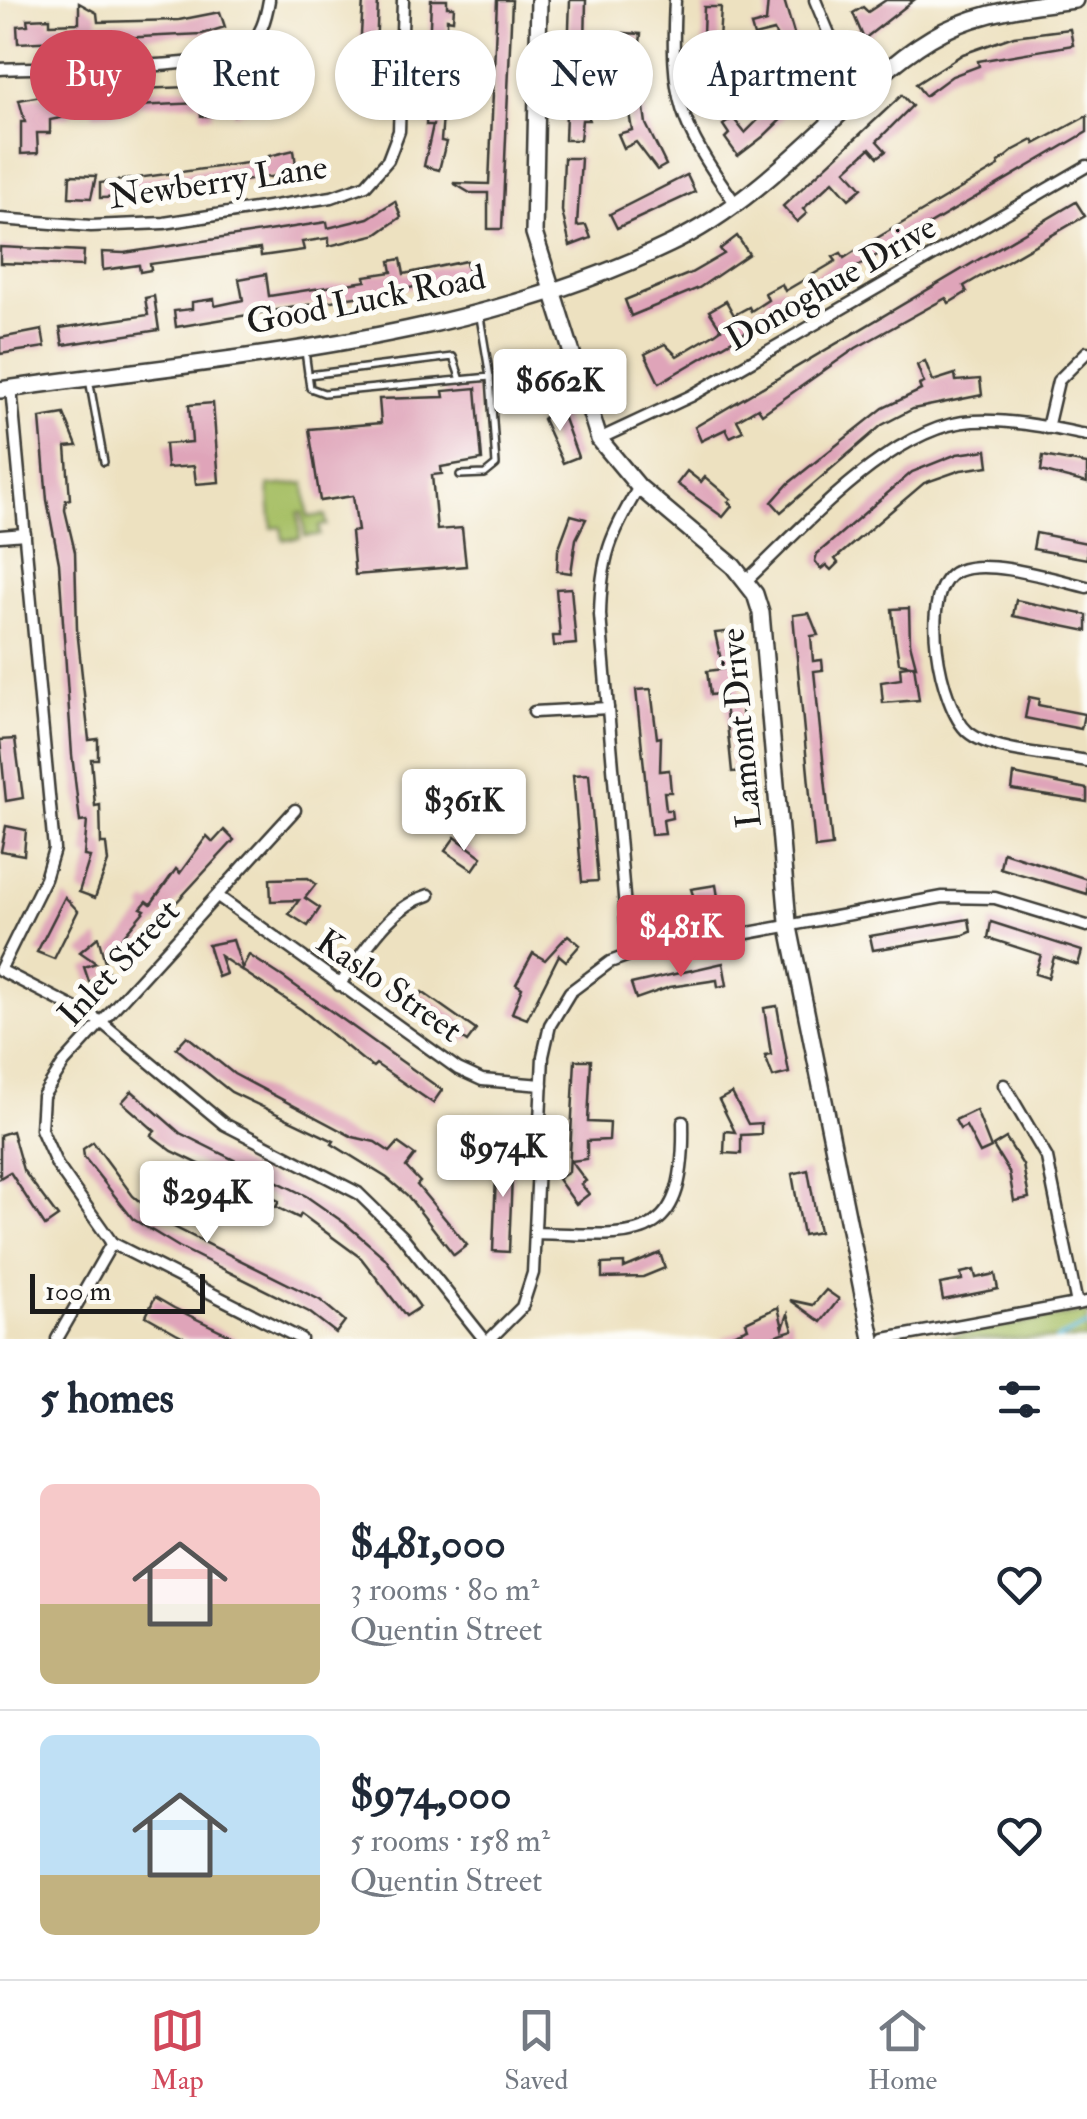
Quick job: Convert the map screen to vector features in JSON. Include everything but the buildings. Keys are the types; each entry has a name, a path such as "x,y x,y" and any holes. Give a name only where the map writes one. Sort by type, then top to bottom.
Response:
{"street":[{"path":"0,69 175,62 233,55 255,39 269,0"},
{"name":"Newberry Lane","path":"0,219 91,226 164,223 332,197 366,186 388,160 399,131 403,0"},
{"name":"Lamont Drive","path":"539,0 532,215 549,290 599,439 638,487 746,581 755,594 764,630 788,922 872,1339"},
{"path":"675,0 674,79 680,113 692,142 735,204"},
{"path":"815,0 827,30"},
{"name":"Good Luck Road","path":"892,66 964,22 1075,0"},
{"name":"Good Luck Road","path":"5,389 304,346 479,314 668,245 735,204 830,120"},
{"name":"Donoghue Drive","path":"599,439 691,396 1087,166"},
{"path":"1047,428 1058,382 1087,352"},
{"path":"5,389 26,534 54,848 45,879 0,970 100,1022 224,1124 358,1193 374,1206 487,1339 508,1324 528,1296 536,1233 547,1037 559,1008 592,974 628,955 788,922 943,897 980,896 1087,926"},
{"path":"746,581 879,462 930,432 974,421 1087,435"},
{"path":"628,955 600,615 601,570 608,540 638,487"},
{"path":"0,536 26,534"},
{"path":"1087,588 1000,569 965,568 954,572 939,590 934,621 948,701 967,731 994,744 1087,761"},
{"path":"534,712 608,708"},
{"name":"Inlet Street","path":"294,810 100,1022 52,1080 42,1096 39,1118 57,1165 112,1243 301,1339"},
{"path":"339,985 386,923 416,899 428,895"},
{"name":"Kaslo Street","path":"219,896 468,1074 482,1080 542,1085"},
{"path":"886,1339 1082,1303 1047,1158 1004,1084"},
{"path":"536,1233 618,1236 656,1223 678,1192 684,1122"},
{"path":"57,1339 112,1243"}],"lane":[{"path":"460,475 485,474 496,464 490,376 479,314"},
{"path":"304,346 310,388 324,393 490,376"},
{"path":"308,374 453,357 460,380"},
{"path":"89,376 104,462"}],"green space":[{"path":"305,483 308,517 325,515 327,525 319,526 320,535 305,536 302,513 298,513 300,538 283,540 281,527 272,528 268,486"},
{"path":"1087,1312 1087,1339 934,1339"}],"waterway":[{"path":"1057,1339 1087,1325"}]}
